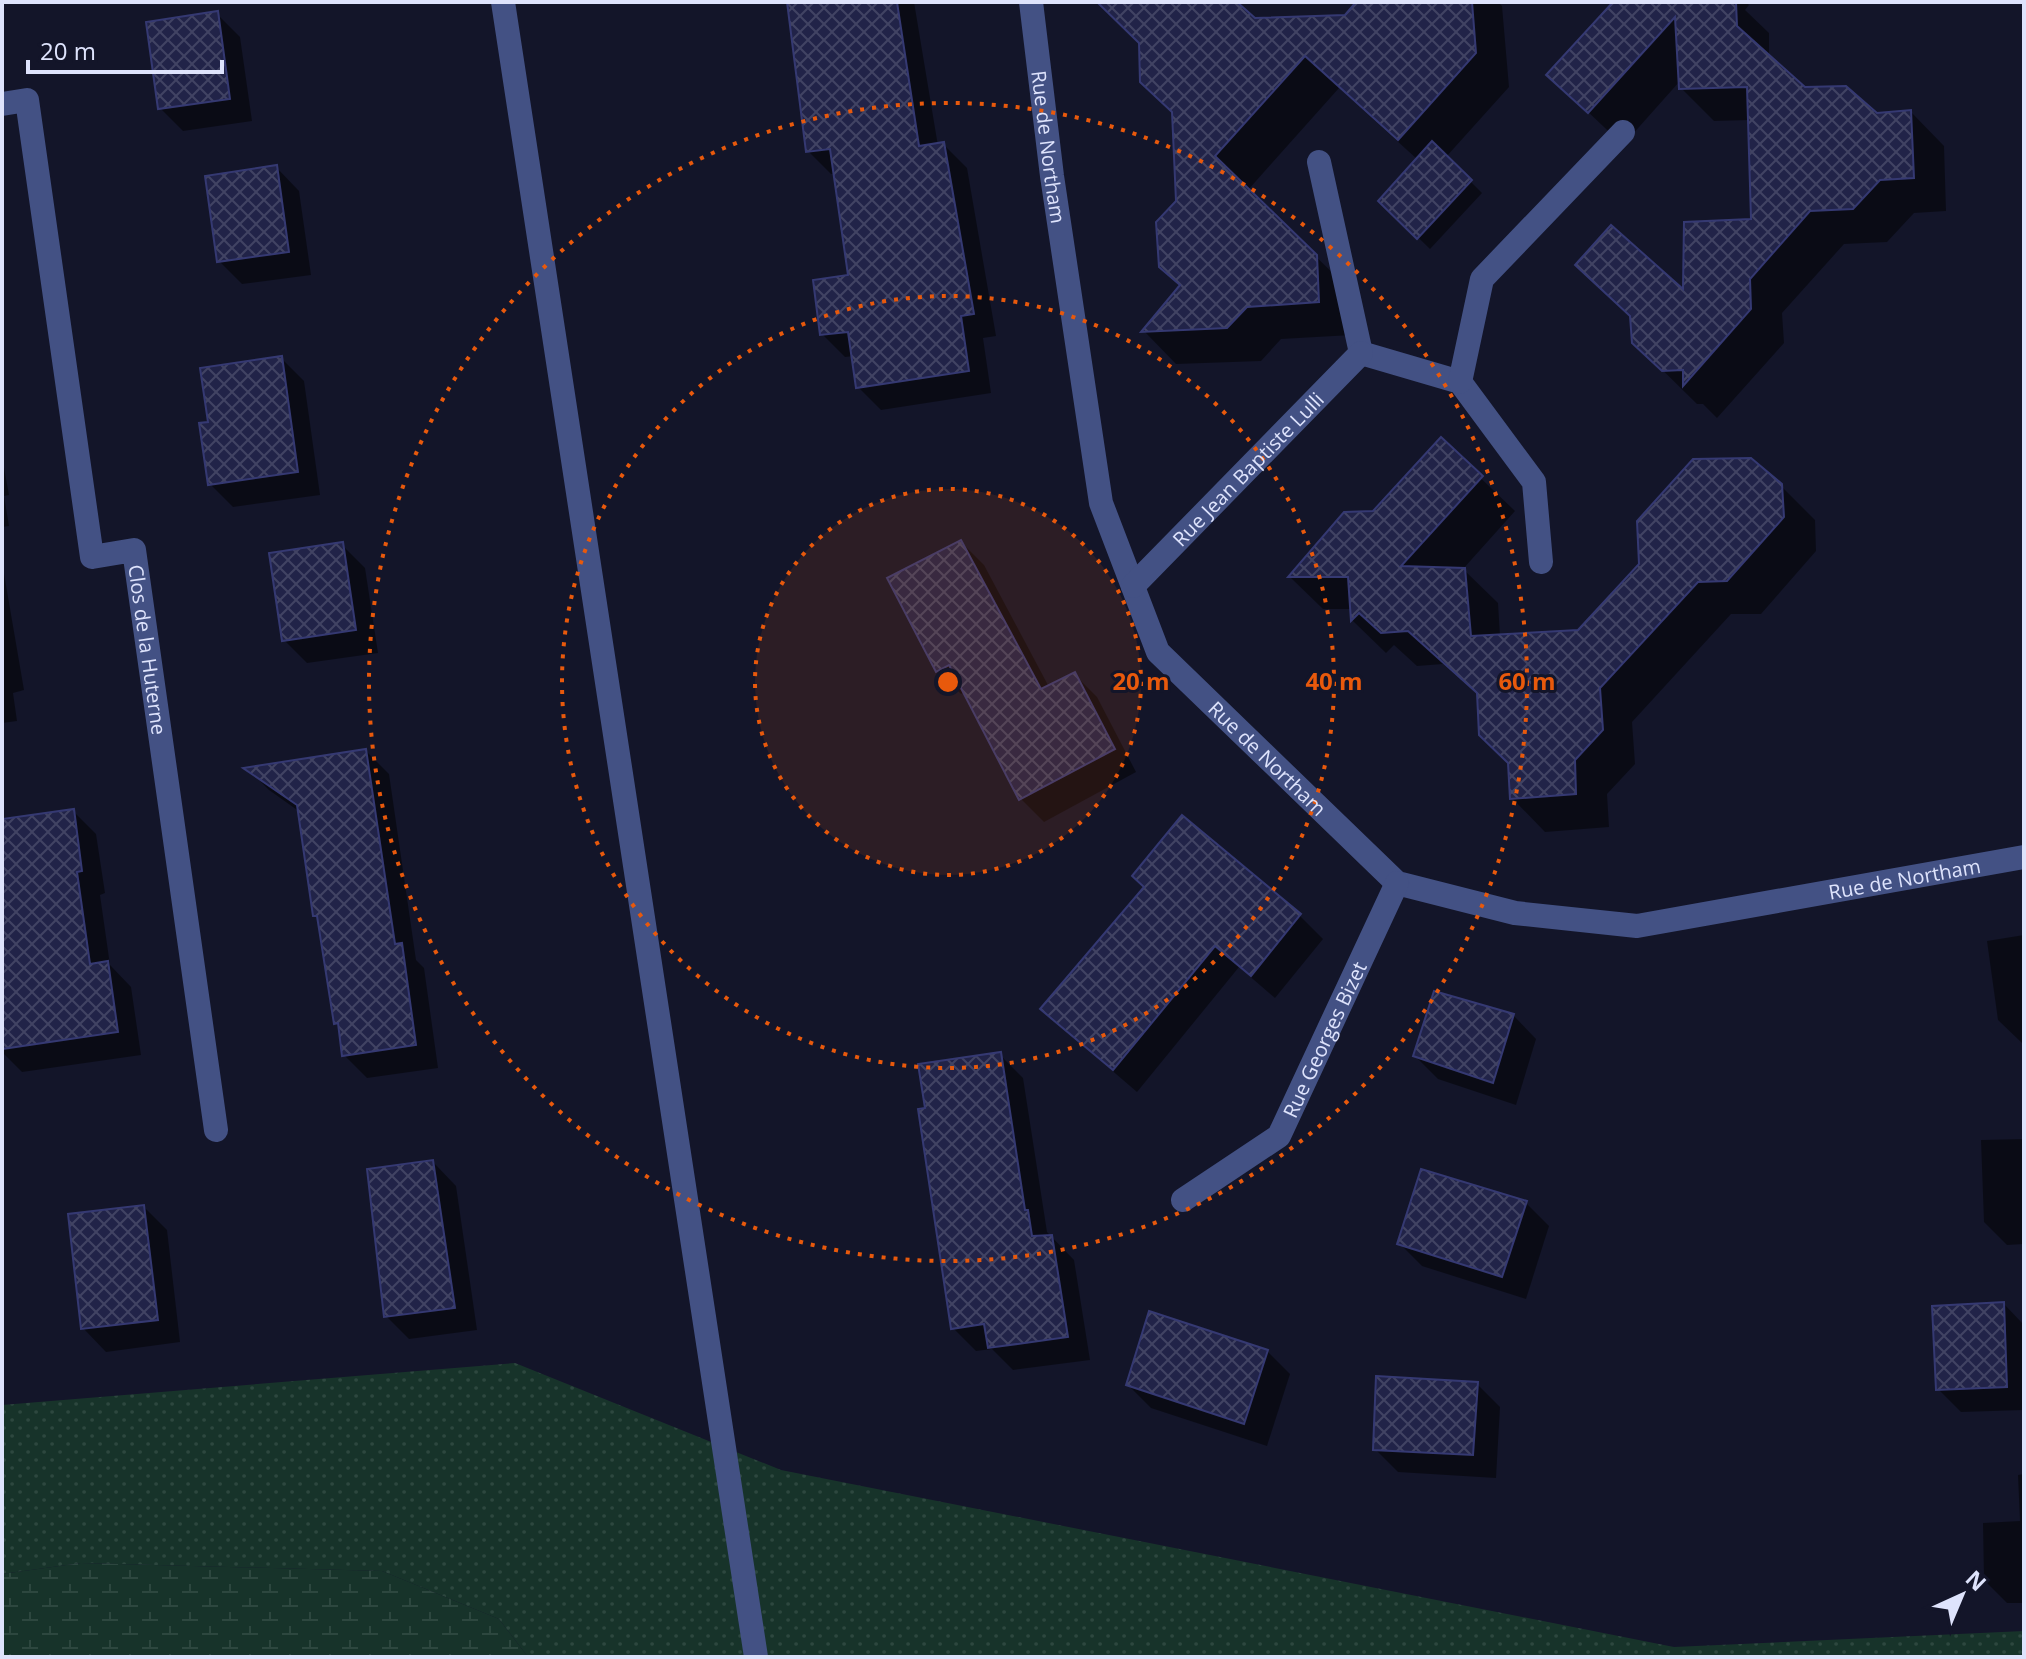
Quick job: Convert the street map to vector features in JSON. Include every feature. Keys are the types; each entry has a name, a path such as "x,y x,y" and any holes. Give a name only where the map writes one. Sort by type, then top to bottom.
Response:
{"street":[{"path":"503,2 756,1657"},
{"name":"Rue de Northam","path":"1031,2 1052,176 1101,503 1158,652 1397,883 1515,913 1637,926 2024,857"},
{"name":"Clos de la Huterne","path":"2,104 27,100 92,557 134,550 216,1130"},
{"path":"1460,382 1482,279 1623,132"},
{"path":"1319,162 1361,353 1460,382 1534,482 1541,562"},
{"name":"Rue Jean Baptiste Lulli","path":"1133,586 1361,353"},
{"name":"Rue Georges Bizet","path":"1183,1200 1279,1136 1397,883"}],"green space":[{"path":"515,1363 781,1470 1674,1647 2024,1631 2024,1657 528,1657 499,1619 382,1571 81,1563 2,1574 2,1405"},
{"path":"81,1563 382,1571 499,1619 528,1657 2,1657 2,1574"}],"building":[{"path":"787,2 897,2 919,146 944,142 974,314 961,316 969,371 856,388 848,332 820,335 813,280 848,275 830,149 806,152"},
{"path":"1097,2 1237,2 1255,18 1345,15 1356,2 1472,2 1476,53 1398,140 1305,56 1215,156 1317,255 1319,302 1247,307 1227,328 1141,332 1180,285 1159,267 1156,222 1176,201 1172,112 1140,82 1139,43"},
{"path":"1613,2 1736,2 1737,26 1805,87 1846,86 1877,113 1911,110 1914,178 1880,180 1853,209 1810,211 1750,279 1751,309 1683,386 1683,370 1662,371 1632,343 1630,316 1575,265 1611,225 1683,289 1684,222 1751,219 1747,87 1679,89 1675,17 1588,113 1546,75"},
{"path":"218,11 230,99 158,109 146,22"},
{"path":"1432,141 1472,180 1417,239 1378,201"},
{"path":"277,165 289,252 217,262 205,176"},
{"path":"282,356 298,472 208,485 199,423 208,422 200,368"},
{"path":"1441,437 1483,476 1401,566 1465,568 1471,636 1578,630 1639,564 1637,521 1693,459 1751,458 1782,484 1784,517 1727,581 1698,582 1600,688 1603,730 1575,760 1576,794 1510,799 1508,763 1479,735 1477,693 1408,631 1381,633 1359,613 1351,621 1348,577 1288,577 1344,512 1373,511"},
{"path":"961,540 1041,689 1075,672 1115,749 1019,800 949,665 936,672 887,578"},
{"path":"343,542 356,630 282,641 269,553"},
{"path":"366,749 395,944 402,943 416,1045 342,1056 317,916 313,916 297,805 243,768"},
{"path":"74,809 82,871 77,872 90,964 108,961 118,1032 2,1049 2,819"},
{"path":"1182,815 1301,914 1251,976 1215,946 1113,1070 1040,1009 1144,887 1132,876"},
{"path":"1434,991 1514,1014 1493,1083 1413,1056"},
{"path":"1001,1052 1025,1210 1028,1210 1032,1236 1052,1235 1068,1337 988,1348 984,1324 951,1329 918,1109 925,1108 918,1064"},
{"path":"433,1160 455,1308 384,1317 367,1169"},
{"path":"1421,1169 1527,1201 1502,1277 1397,1244"},
{"path":"144,1205 158,1320 81,1329 68,1214"},
{"path":"2004,1302 2007,1387 1936,1390 1932,1306"},
{"path":"1149,1311 1268,1350 1244,1424 1126,1385"},
{"path":"1376,1376 1478,1382 1473,1455 1373,1450"}]}
